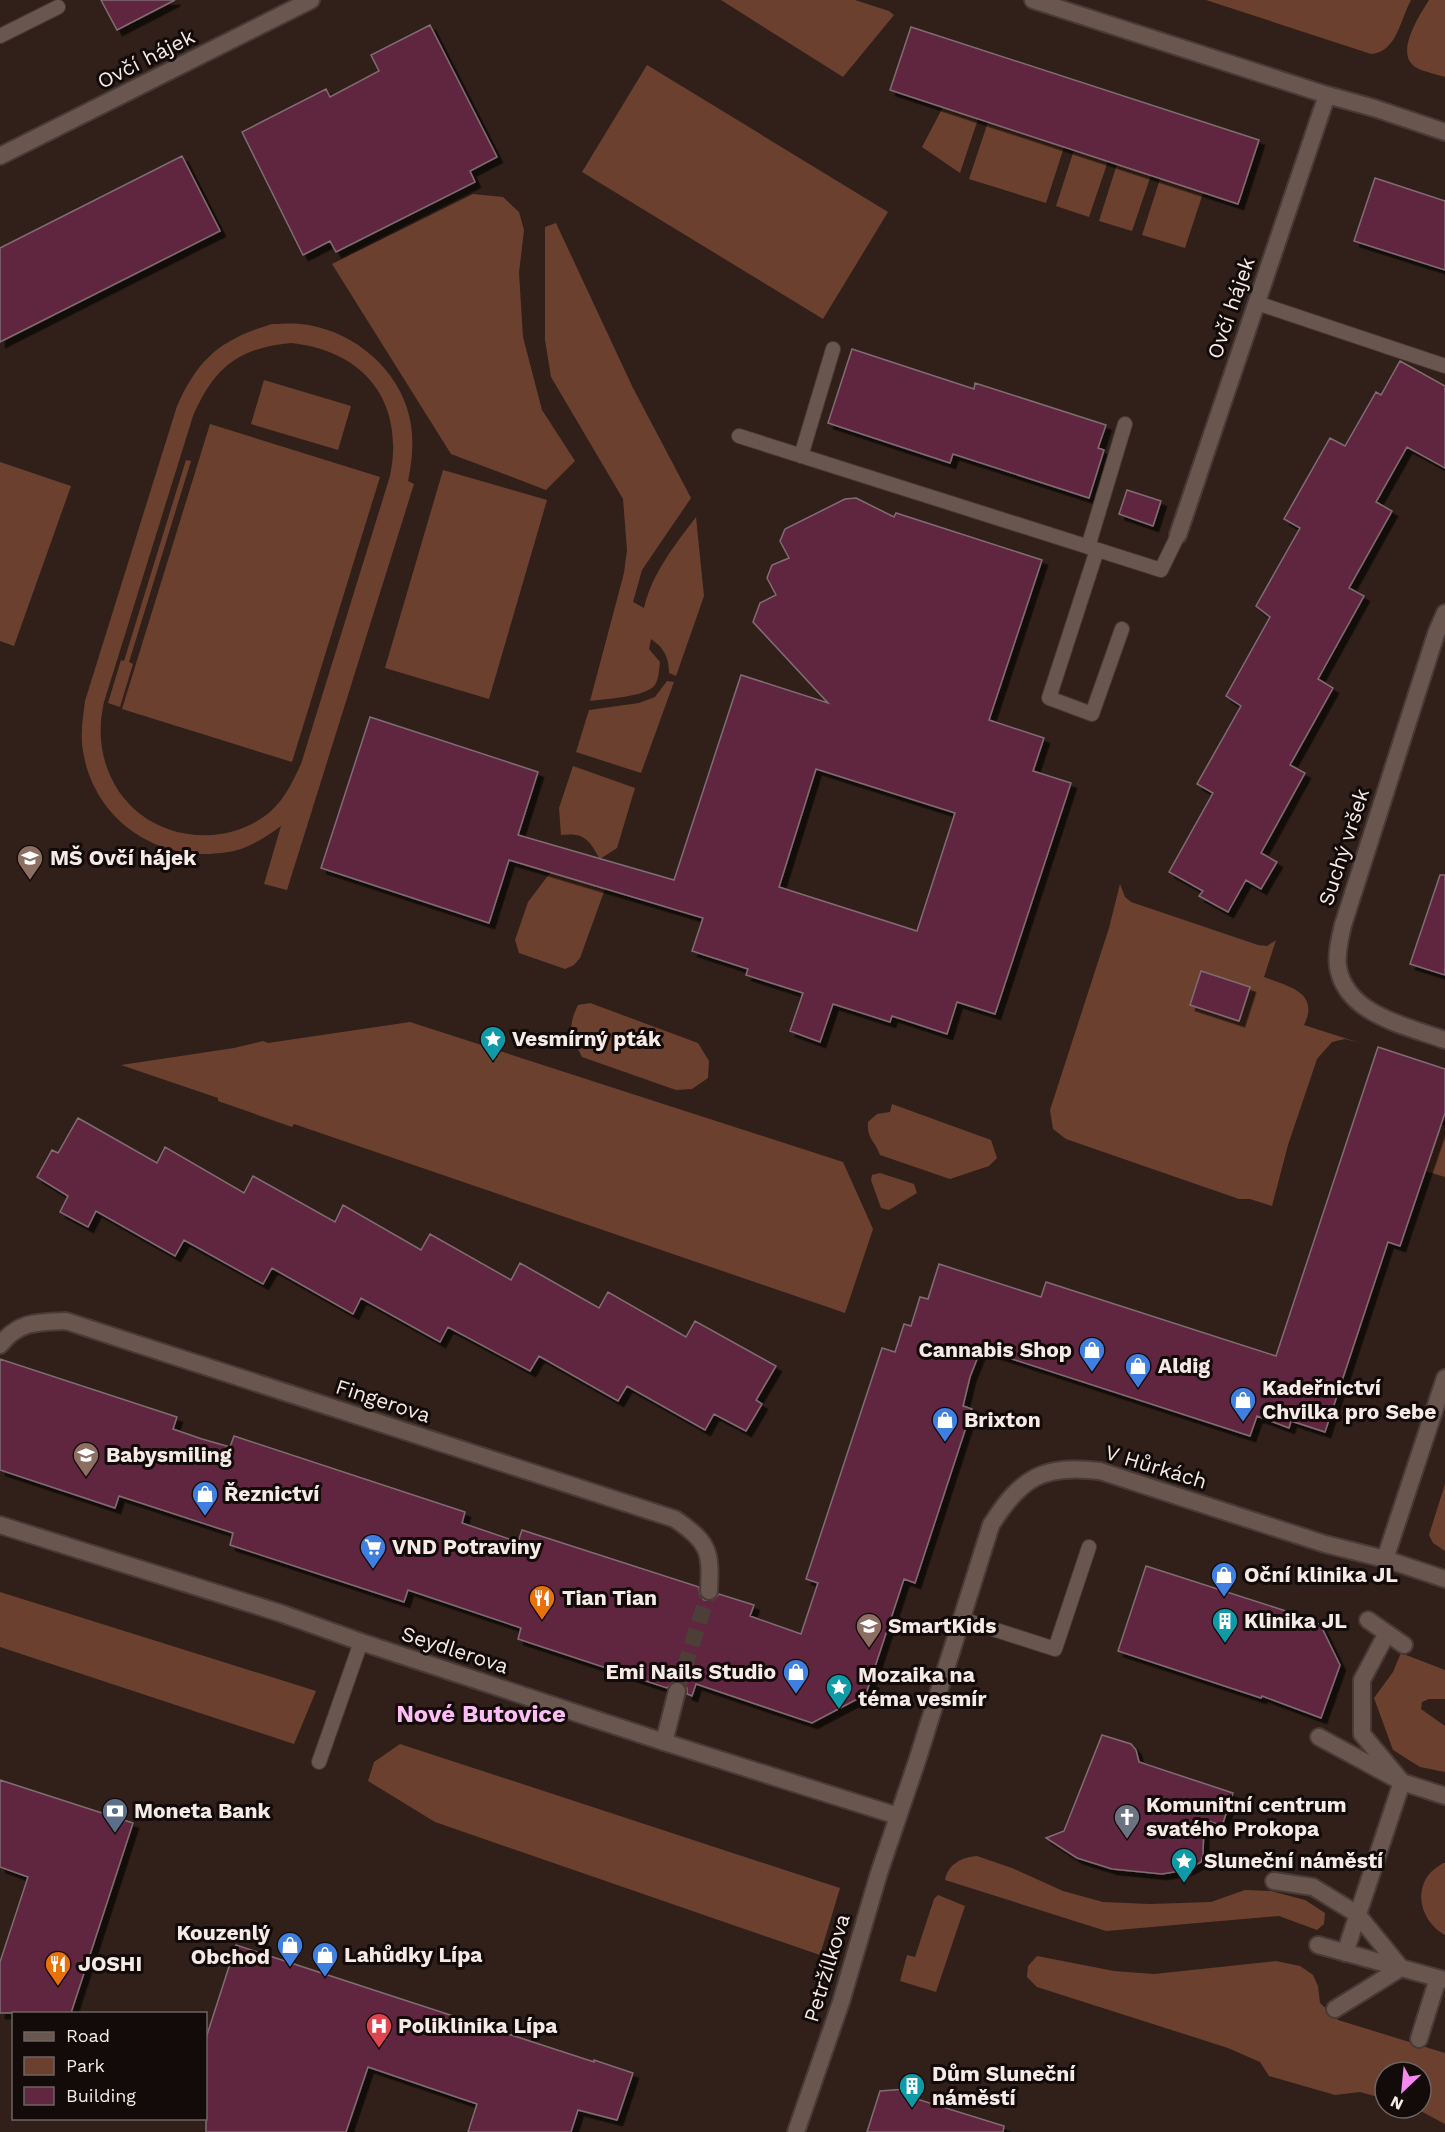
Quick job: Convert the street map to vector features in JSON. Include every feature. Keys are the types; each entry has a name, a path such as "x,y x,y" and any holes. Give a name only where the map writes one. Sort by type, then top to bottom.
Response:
{"street":[{"path":"1033,0 1445,132"},
{"name":"Ovčí hájek","path":"0,156 308,1"},
{"name":"Ovčí hájek","path":"1178,535 1327,96"},
{"name":"Suchý vršek","path":"1445,613 1436,634 1343,925 1338,964 1341,979 1349,992 1369,1010 1388,1020 1445,1040"},
{"name":"Fingerova","path":"0,1345 10,1332 37,1322 66,1321 675,1519 697,1534 711,1559 709,1591"},
{"path":"1385,1559 1445,1378"},
{"name":"V Hůrkách","path":"898,1816 991,1525 1004,1504 1021,1486 1034,1477 1053,1470 1076,1468 1100,1471 1325,1544 1385,1559 1445,1579"},
{"name":"Seydlerova","path":"0,1525 280,1613 664,1742 898,1816"},
{"path":"1368,1620 1404,1645"},
{"path":"1387,1633 1362,1680 1362,1734 1401,1782"},
{"path":"664,1742 676,1691"},
{"path":"1319,1737 1401,1782 1445,1796"},
{"path":"1345,1953 1401,1782"},
{"name":"Petržílkova","path":"796,2132 841,2002 898,1816"},
{"path":"1274,1881 1313,1887 1357,1914 1401,1968"},
{"path":"1318,1945 1441,1979 1419,2039"},
{"path":"1335,2009 1401,1968"}],"lane":[{"path":"0,36 58,7"},
{"path":"1257,303 1445,366"},
{"path":"801,456 833,349"},
{"path":"1122,629 1092,714 1049,698 1125,424"},
{"path":"738,436 1161,570 1178,535"},
{"path":"962,1619 1055,1649 1089,1547"},
{"path":"319,1761 362,1642"}],"green space":[{"path":"721,0 855,0 889,11 894,15 843,77"},
{"path":"1206,0 1411,0 1397,34 1387,48 1371,54"},
{"path":"1429,0 1445,0 1445,77 1417,68 1410,62 1407,54 1414,25"},
{"path":"647,65 888,212 823,319 582,172"},
{"path":"943,107 978,119 960,173 922,147"},
{"path":"988,122 1064,147 1046,203 969,179"},
{"path":"1074,150 1108,161 1089,217 1056,206"},
{"path":"1117,164 1151,175 1132,231 1099,221"},
{"path":"1160,179 1203,193 1185,248 1142,235"},
{"path":"473,194 503,197 519,212 524,230 519,273 523,337 542,410 575,461 546,490 451,454 332,264"},
{"path":"556,223 633,388 691,498 642,570 633,602 644,608 658,571 696,517 704,596 676,676 669,673 665,653 651,639 649,649 660,662 655,685 634,695 590,701 624,573 627,550 623,499 551,377 545,340 545,227"},
{"path":"272,324 300,324 335,332 351,340 366,351 391,376 407,408 412,436 408,481 414,484 287,890 264,884 281,826 264,838 233,851 214,854 187,853 165,848 127,827 111,812 98,794 89,774 82,738 85,701 177,406 194,375 214,352 239,336","holes":["291,343 317,348 340,357 359,369 374,385 385,404 391,426 393,450 390,476 301,764 277,805 259,820 244,827 213,835 186,834 162,827 141,814 124,798 111,777 103,754 101,729 104,702 193,416 201,399 219,373 242,356 256,350"]},
{"path":"264,380 351,406 338,450 251,424"},
{"path":"210,424 380,477 292,762 122,709"},
{"path":"186,460 191,461 129,662 133,664 120,707 108,703 121,660 124,661"},
{"path":"0,462 71,486 14,646 0,641"},
{"path":"443,470 547,500 489,699 385,668"},
{"path":"667,681 674,682 641,773 576,752 589,710 639,703 655,697"},
{"path":"573,766 635,788 617,848 600,859 589,842 581,836 561,835 559,808"},
{"path":"550,873 605,889 580,958 574,965 565,969 519,953 515,940 528,902"},
{"path":"1120,884 1125,897 1131,902 1258,945 1267,946 1276,940 1264,977 1292,988 1305,998 1308,1014 1304,1025 1360,1043 1345,1039 1332,1042 1317,1059 1288,1145 1272,1206 1250,1199 1239,1199 1066,1139 1053,1129 1050,1110 1109,928","holes":["1201,971 1250,987 1239,1021 1190,1005"]},
{"path":"590,1003 698,1043 709,1061 708,1078 692,1089 676,1090 582,1057 573,1037 572,1019 578,1005"},
{"path":"410,1022 843,1162 873,1229 845,1313 294,1124 292,1127 218,1101 218,1098 121,1065 234,1048 263,1041 268,1043"},
{"path":"892,1104 991,1140 997,1158 989,1166 950,1179 880,1155 870,1136 868,1122 877,1114 890,1112"},
{"path":"1440,1124 1445,1126 1445,1177 1425,1171"},
{"path":"880,1173 914,1184 917,1193 889,1210 881,1208 871,1180 872,1175"},
{"path":"1445,1484 1445,1551 1433,1543 1429,1535"},
{"path":"0,1592 316,1691 294,1744 0,1647"},
{"path":"1401,1653 1445,1670 1445,1699 1429,1699 1422,1702 1421,1709 1445,1726 1445,1772 1420,1767 1393,1750 1374,1698 1393,1672"},
{"path":"400,1744 840,1888 820,1955 435,1822 368,1781 374,1762"},
{"path":"977,1856 1012,1868 1063,1891 1103,1902 1150,1904 1211,1902 1245,1890 1271,1891 1305,1900 1325,1913 1324,1924 1317,1930 1279,1916 1106,1931 945,1880 949,1870 956,1862"},
{"path":"1445,1863 1445,1935 1431,1923 1421,1898 1425,1880"},
{"path":"938,1895 965,1906 936,1992 900,1981 907,1955 915,1957 934,1899"},
{"path":"1037,1956 1114,1971 1154,1974 1276,1961 1300,1966 1313,1975 1318,1986 1320,2003 1338,2020 1445,2053 1445,2124 1433,2118 1433,2060 1373,2060 1373,2096 1360,2092 1335,2095 1269,2076 1260,2062 1228,2048 1037,1987 1027,1977 1028,1966"}],"building":[{"path":"101,0 175,0 117,30"},
{"path":"430,25 497,157 470,171 475,182 336,252 330,241 303,255 242,132 326,89 330,97 379,71 371,55"},
{"path":"911,27 1259,140 1238,204 890,90"},
{"path":"182,156 220,231 0,342 0,248"},
{"path":"1375,178 1445,201 1445,270 1354,241"},
{"path":"852,349 974,389 975,383 1106,425 1098,448 1104,450 1089,498 953,454 950,463 828,423"},
{"path":"1400,361 1445,386 1445,468 1407,447 1376,502 1392,511 1349,588 1364,596 1318,679 1333,688 1290,765 1305,773 1261,853 1277,862 1261,889 1246,880 1228,912 1199,896 1203,891 1169,872 1213,793 1197,784 1241,706 1226,696 1270,617 1256,606 1300,528 1284,519 1330,438 1345,446 1376,392 1381,395"},
{"path":"1127,490 1161,501 1153,526 1119,514"},
{"path":"856,498 894,517 896,513 1042,560 989,720 1044,738 1033,771 1071,783 995,1014 957,1002 947,1034 892,1016 890,1022 833,1004 820,1042 790,1031 803,993 746,975 748,969 692,951 703,918 509,860 489,923 321,868 370,717 538,772 518,835 674,880 741,675 828,703 753,622 760,603 776,595 767,578 772,565 789,558 780,541 785,529 845,499","holes":["816,769 955,813 917,931 779,887"]},
{"path":"1440,875 1445,875 1445,975 1410,964"},
{"path":"1201,971 1250,987 1239,1021 1190,1005"},
{"path":"1378,1047 1445,1069 1445,1113 1400,1246 1388,1242 1325,1432 1291,1421 1289,1428 1257,1416 1250,1436 981,1349 970,1377 963,1406 972,1409 915,1583 904,1579 867,1691 865,1695 812,1723 696,1684 692,1696 687,1694 687,1688 680,1681 674,1681 667,1688 518,1639 521,1628 408,1590 404,1602 230,1545 233,1533 119,1496 115,1508 0,1470 0,1359 177,1417 173,1429 202,1439 230,1447 234,1436 465,1512 462,1523 518,1542 522,1530 699,1587 700,1595 704,1600 713,1600 719,1594 754,1605 750,1616 801,1634 818,1583 806,1579 882,1348 895,1352 904,1324 911,1326 920,1297 928,1299 939,1264 1041,1297 1046,1282 1276,1356"},
{"path":"78,1118 157,1163 165,1147 244,1193 253,1176 335,1222 343,1205 421,1250 430,1234 511,1280 520,1263 599,1308 608,1292 686,1337 695,1321 776,1366 756,1400 762,1404 746,1431 714,1414 705,1430 627,1386 618,1401 539,1356 530,1371 448,1327 440,1342 361,1298 353,1314 272,1268 263,1284 184,1240 175,1256 96,1211 88,1227 60,1212 68,1196 37,1177 52,1150 58,1153"},
{"name":"Klinika JL","path":"1146,1566 1289,1612 1286,1621 1320,1624 1340,1665 1321,1718 1262,1696 1261,1698 1118,1651"},
{"path":"1102,1735 1131,1744 1136,1750 1139,1762 1233,1793 1222,1826 1204,1819 1201,1862 1186,1870 1162,1874 1112,1869 1077,1858 1046,1838 1064,1831"},
{"path":"0,1780 133,1823 71,2012 0,2013 0,1962 28,1877 0,1867"},
{"name":"Poliklinika Lípa","path":"236,1945 633,2073 617,2120 578,2110 571,2132 468,2132 477,2104 368,2067 346,2132 206,2132 207,2035"},
{"name":"Dům Sluneční náměstí","path":"906,2089 910,2097 1004,2126 1003,2132 867,2132 880,2091"}],"tunnel":[{"path":"677,1691 709,1591"}],"place":[{"name":"MŠ Ovčí hájek","path":"30,881"},
{"name":"Vesmírný pták","path":"493,1062"},
{"name":"Cannabis Shop","path":"1092,1373"},
{"name":"Aldig","path":"1138,1389"},
{"name":"Kadeřnictví Chvilka pro Sebe","path":"1243,1423"},
{"name":"Brixton","path":"945,1443"},
{"name":"Babysmiling","path":"86,1478"},
{"name":"Řeznictví","path":"205,1517"},
{"name":"VND Potraviny","path":"373,1570"},
{"name":"Oční klinika JL","path":"1224,1598"},
{"name":"Tian Tian","path":"542,1621"},
{"name":"Klinika JL","path":"1225,1644"},
{"name":"SmartKids","path":"869,1649"},
{"name":"Emi Nails Studio","path":"796,1695"},
{"name":"Mozaika na téma vesmír","path":"839,1710"},
{"name":"Moneta Bank","path":"115,1834"},
{"name":"Komunitní centrum svatého Prokopa","path":"1127,1840"},
{"name":"Sluneční náměstí","path":"1184,1884"},
{"name":"Kouzenlý Obchod","path":"290,1968"},
{"name":"Lahůdky Lípa","path":"325,1978"},
{"name":"JOSHI","path":"58,1987"},
{"name":"Poliklinika Lípa","path":"379,2049"},
{"name":"Dům Sluneční náměstí","path":"912,2109"}],"district":[{"name":"Nové Butovice","path":"481,1714"}]}
